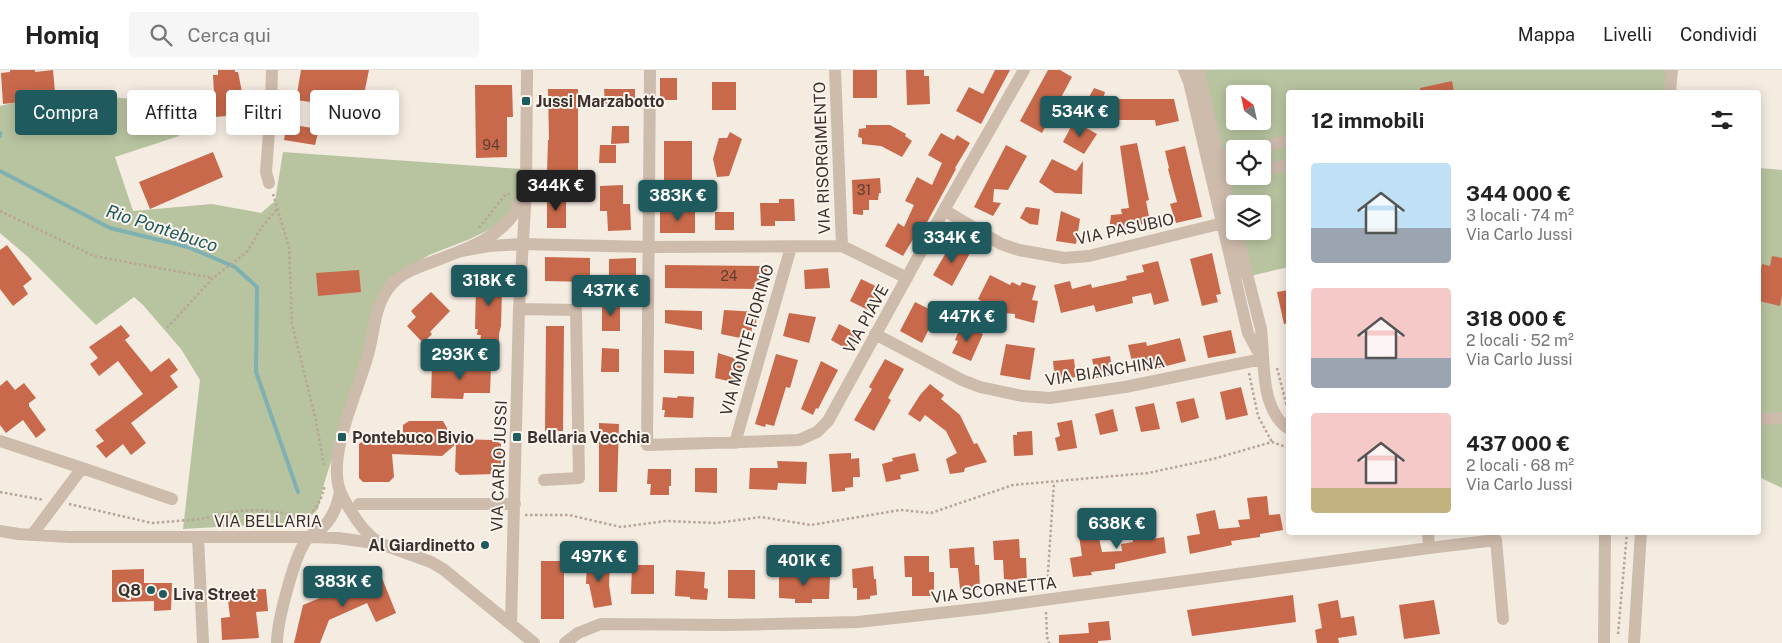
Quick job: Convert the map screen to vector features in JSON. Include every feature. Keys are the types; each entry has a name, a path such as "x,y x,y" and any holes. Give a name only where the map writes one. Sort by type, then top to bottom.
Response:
{"street":[{"path":"268,183 266,172 272,70"},
{"name":"VIA CARLO JUSSI","path":"511,623 519,309 526,190 527,70"},
{"path":"650,70 650,247"},
{"name":"VIA RISORGIMENTO","path":"836,70 842,246"},
{"name":"VIA PIAVE","path":"650,247 647,445 799,440 817,432 828,421 944,210 1024,70"},
{"path":"1184,70 1226,205"},
{"path":"1198,70 1227,195"},
{"path":"1670,90 1672,70"},
{"path":"1271,145 1286,141"},
{"path":"1218,157 1226,155"},
{"path":"1271,169 1286,165"},
{"name":"VIA CARLO JUSSI","path":"277,643 285,599 295,562 309,537 323,526 333,514 339,500 338,453 370,350 378,306 384,294 394,282 407,273 461,251 494,234 512,216 526,190"},
{"name":"VIA PASUBIO","path":"944,210 1001,244 1019,250 1064,258 1089,256 1226,226"},
{"path":"1236,240 1261,329 1262,359 1268,396 1273,409 1283,425 1286,426"},
{"path":"522,244 650,247 842,246 907,278"},
{"name":"VIA CARLO JUSSI","path":"461,251 489,246 522,244"},
{"name":"VIA MONTE FIORINO","path":"735,443 791,247"},
{"path":"519,309 576,310 580,478 544,480"},
{"name":"VIA BIANCHINA","path":"875,334 980,388 1022,396 1050,398 1125,387 1262,359"},
{"path":"1761,418 1782,418"},
{"path":"0,441 172,499"},
{"path":"32,535 82,468"},
{"name":"VIA CARLO JUSSI","path":"340,490 359,524 372,538 381,544"},
{"path":"359,504 515,510"},
{"name":"VIA BELLARIA","path":"0,531 32,535 95,537 309,537 338,538 381,544 418,556 443,569 511,623"},
{"path":"1428,535 1429,548"},
{"path":"1604,643 1605,535"},
{"path":"1634,643 1642,535"},
{"path":"198,537 203,643"},
{"name":"VIA SCORNETTA","path":"565,643 578,633 601,624 729,625 858,622 1046,600 1496,540 1504,619"},
{"path":"511,623 534,643"}],"path":[{"path":"268,183 290,248 292,324 316,421 325,472"},
{"path":"479,228 506,194 526,190"},
{"path":"167,328 214,278 247,252 261,228 278,208"},
{"path":"0,211 94,256 214,278"},
{"path":"515,510 569,515 621,527 666,521 716,523 761,517 811,525 900,510 931,513 1013,486 1148,473 1272,442 1286,447"},
{"path":"305,518 320,502 326,481"},
{"path":"1049,643 1046,637 1046,600 1054,482"},
{"path":"0,492 90,508 152,523 201,519 236,511 279,512 311,520"},
{"path":"1617,643 1627,535"}],"green space":[{"path":"1188,70 1675,70 1674,90 1286,90 1286,268 1241,278 1231,240 1271,240 1271,195 1226,195 1226,219"},
{"path":"117,98 127,98 127,135 179,135 115,157 133,211 212,204 261,213 275,201 283,152 522,169 516,208 499,225 429,255 405,270 384,289 318,509 305,522 183,529 200,380 181,349 134,297 96,325 28,257 0,233 0,106 15,102 15,135 117,135"},
{"path":"1761,168 1782,170 1782,488 1761,478"}],"building":[{"path":"10,70 35,70 35,72 53,70 55,90 15,90 15,103 3,104 1,73 10,72"},
{"path":"218,70 235,70 235,72 238,72 242,90 226,90 226,116 216,117 216,90 214,90 213,75 218,75"},
{"path":"301,70 369,70 365,90 310,90 310,102 300,101 300,90 298,90"},
{"path":"853,70 877,70 877,98 853,98"},
{"path":"906,70 924,70 924,76 929,76 930,104 907,105"},
{"path":"995,70 1010,70 981,124 956,111 969,87 983,94"},
{"path":"1048,70 1060,70 1072,77 1042,133 1020,121"},
{"path":"660,78 677,78 677,100 660,100"},
{"path":"1452,81 1454,90 1420,90 1420,88"},
{"path":"712,82 736,82 736,110 712,110"},
{"path":"475,85 512,85 513,117 507,117 507,157 476,158"},
{"path":"1094,88 1105,92 1103,99 1174,99 1179,121 1156,126 1155,120 1117,120 1082,99 1088,99"},
{"path":"548,89 578,89 578,173 547,173 549,140"},
{"path":"604,89 635,89 635,104 605,104"},
{"path":"1074,121 1097,134 1084,154 1063,142"},
{"path":"866,125 890,125 906,134 905,136 912,141 902,157 881,146 862,144 862,138 858,137 859,129 866,128"},
{"path":"300,126 310,128 310,135 318,135 315,145 284,140 285,135 300,135"},
{"path":"612,126 629,126 629,143 611,144"},
{"path":"730,132 742,139 729,176 717,177 713,159 719,138 727,138"},
{"path":"941,133 954,140 957,135 970,143 925,226 922,224 903,256 885,246 898,223 904,227 914,205 905,201 917,177 932,185 942,163 928,155"},
{"path":"664,141 692,141 692,185 664,185"},
{"path":"1137,143 1149,200 1146,201 1150,222 1130,228 1128,234 1109,231 1111,215 1122,214 1121,209 1129,208 1120,146"},
{"path":"600,145 616,145 616,163 599,163"},
{"path":"1006,145 1027,156 1008,190 994,189 993,202 1001,203 993,216 974,207"},
{"path":"1185,146 1202,217 1176,223 1170,204 1177,202 1165,151"},
{"path":"213,152 223,177 150,209 139,182"},
{"path":"1052,159 1076,171 1083,161 1082,194 1055,193 1039,182"},
{"path":"880,178 881,193 879,193 878,200 869,200 869,210 863,210 863,215 853,214 852,180"},
{"path":"623,185 623,204 630,204 631,230 608,231 607,211 600,211 600,186"},
{"path":"547,196 566,196 566,228 547,228"},
{"path":"779,199 794,199 795,221 775,221 775,226 761,226 760,203 779,203"},
{"path":"1026,207 1040,209 1038,225 1030,224 1020,218"},
{"path":"1061,211 1080,219 1076,244 1056,241"},
{"path":"660,212 695,212 695,233 660,233"},
{"path":"715,212 734,212 734,230 715,230"},
{"path":"952,242 970,253 952,286 933,275"},
{"path":"7,245 32,279 23,286 28,294 13,306 0,289 0,250"},
{"path":"1212,253 1221,294 1216,295 1218,302 1202,306 1190,259"},
{"path":"1772,256 1782,258 1782,296 1780,306 1761,301 1762,264 1770,266"},
{"path":"545,257 590,258 590,282 545,281"},
{"path":"636,258 636,282 609,282 609,259"},
{"path":"1158,261 1169,301 1154,305 1151,293 1132,297 1133,303 1096,312 1094,305 1061,313 1054,285 1070,281 1072,289 1091,284 1092,288 1127,280 1126,276 1144,272 1142,265"},
{"path":"665,265 767,266 767,289 665,288"},
{"path":"828,268 830,288 805,289 804,270"},
{"path":"359,270 361,292 318,296 316,273"},
{"path":"481,272 498,272 500,288 502,288 499,342 480,343 481,335 477,335 478,329 475,329 476,287 478,287"},
{"path":"990,275 1010,285 1012,282 1020,286 1022,282 1036,286 1032,300 1038,301 1034,323 1015,318 1015,314 995,310 978,299"},
{"path":"861,279 884,290 872,312 850,301"},
{"path":"1286,290 1286,324 1284,324 1277,292"},
{"path":"431,292 450,311 430,332 432,334 423,343 407,326 416,317 411,311"},
{"path":"915,302 937,313 922,343 900,331"},
{"path":"602,304 620,304 620,331 602,331"},
{"path":"665,310 702,311 702,330 665,323"},
{"path":"724,310 757,312 756,323 753,323 750,340 721,334"},
{"path":"789,313 816,317 809,343 783,336"},
{"path":"839,324 860,335 852,352 831,340"},
{"path":"121,325 130,336 125,340 151,372 169,358 178,370 170,376 178,387 131,423 146,443 131,455 123,444 106,458 96,446 104,441 95,430 143,394 118,361 99,376 90,364 98,358 89,347"},
{"path":"961,325 983,334 971,361 952,353 958,341 955,340"},
{"path":"546,326 564,326 563,431 545,431"},
{"path":"1231,330 1236,353 1208,358 1203,336"},
{"path":"1180,338 1186,361 1135,374 1128,345 1146,342 1147,346"},
{"path":"1006,344 1035,348 1030,380 1000,375"},
{"path":"602,348 619,349 619,372 601,372"},
{"path":"664,350 694,351 694,374 664,373"},
{"path":"718,353 743,361 737,383 715,378"},
{"path":"776,354 798,360 790,388 786,387 774,426 766,424 765,427 755,424"},
{"path":"1110,356 1113,375 1096,378 1092,359"},
{"path":"885,359 904,369 888,398 891,400 874,431 854,420 872,389 869,387"},
{"path":"1074,359 1076,377 1055,380 1053,361"},
{"path":"821,361 838,370 813,415 801,409"},
{"path":"432,365 491,366 490,393 464,393 463,399 431,398"},
{"path":"7,380 15,390 24,383 36,398 29,403 29,406 46,430 36,438 23,420 6,433 0,425 0,386"},
{"path":"930,384 944,395 941,399 960,415 974,444 977,443 987,462 965,468 964,472 950,474 946,459 957,453 946,431 925,415 920,422 908,414 920,395"},
{"path":"1241,387 1248,415 1226,420 1220,392"},
{"path":"678,396 694,397 693,418 664,417 665,410 662,410 663,397 677,398"},
{"path":"1194,398 1199,418 1181,423 1176,402"},
{"path":"1154,403 1160,429 1141,432 1135,407"},
{"path":"1113,409 1118,431 1100,435 1095,414"},
{"path":"1072,420 1077,448 1058,451 1055,438 1060,436 1057,423"},
{"path":"409,421 443,421 447,428 447,439 495,440 501,444 501,469 496,474 460,475 455,471 456,444 442,456 392,454 394,477 389,482 363,482 359,478 359,444 364,440 403,439 403,425"},
{"path":"599,423 619,424 617,492 599,492"},
{"path":"1032,431 1033,455 1014,456 1013,435 1017,435 1017,432"},
{"path":"851,453 851,459 859,458 860,477 853,477 853,487 845,488 845,491 832,492 829,454"},
{"path":"915,453 919,471 900,475 901,479 886,482 882,464 893,461 892,458"},
{"path":"777,461 807,462 806,484 778,483 777,490 749,489 750,468 778,468"},
{"path":"695,468 717,468 717,493 695,492"},
{"path":"648,469 671,469 669,495 650,495 651,484 647,484"},
{"path":"1267,496 1269,515 1280,514 1283,530 1260,534 1260,537 1231,541 1232,545 1190,554 1187,536 1200,534 1196,514 1215,510 1219,529 1240,527 1238,520 1250,519 1247,498"},
{"path":"1149,518 1152,539 1164,537 1166,553 1115,564 1115,569 1091,572 1092,575 1073,577 1070,558 1082,556 1079,536 1098,533 1102,552 1122,551 1121,544 1133,542 1130,521"},
{"path":"1019,539 1020,558 1026,558 1027,583 1015,583 1014,580 1004,579 1003,560 994,560 993,541"},
{"path":"974,547 975,565 979,565 980,590 960,589 958,568 950,568 949,549"},
{"path":"904,556 929,556 929,572 934,572 934,596 912,596 912,577 905,577"},
{"path":"541,561 564,561 564,619 541,619"},
{"path":"587,562 610,563 609,585 612,605 594,608 589,584 586,584"},
{"path":"632,565 654,565 654,594 631,594"},
{"path":"873,566 877,595 870,596 870,599 857,600 857,588 853,588 852,569"},
{"path":"144,569 144,583 172,583 171,610 154,611 154,601 112,602 112,570"},
{"path":"676,570 705,572 704,588 708,589 707,600 675,596"},
{"path":"728,570 755,570 755,599 728,598"},
{"path":"788,572 820,572 820,576 830,576 829,599 812,599 812,603 795,603 795,599 779,598 779,576 788,576"},
{"path":"380,573 396,613 376,622 367,603 329,620 320,643 294,643 303,605"},
{"path":"266,589 268,611 256,612 259,638 222,640 221,618 230,617 227,591"},
{"path":"1293,595 1296,622 1192,636 1187,610"},
{"path":"1338,600 1341,618 1354,616 1357,635 1338,638 1339,643 1317,643 1315,630 1322,628 1318,604"},
{"path":"1434,600 1440,634 1404,639 1399,605"},
{"path":"1109,621 1111,640 1098,641 1098,643 1059,643 1059,635 1089,633 1088,623"}],"waterway":[{"name":"Rio Pontebuco","path":"0,171 110,228 188,247 235,267 257,287 256,372 298,492"}],"place":[{"name":"Jussi Marzabotto","path":"526,101"},
{"name":"Pontebuco Bivio","path":"342,437"},
{"name":"Bellaria Vecchia","path":"517,437"},
{"name":"Al Giardinetto","path":"485,545"},
{"name":"Q8","path":"151,590"},
{"name":"Liva Street","path":"163,594"}]}
